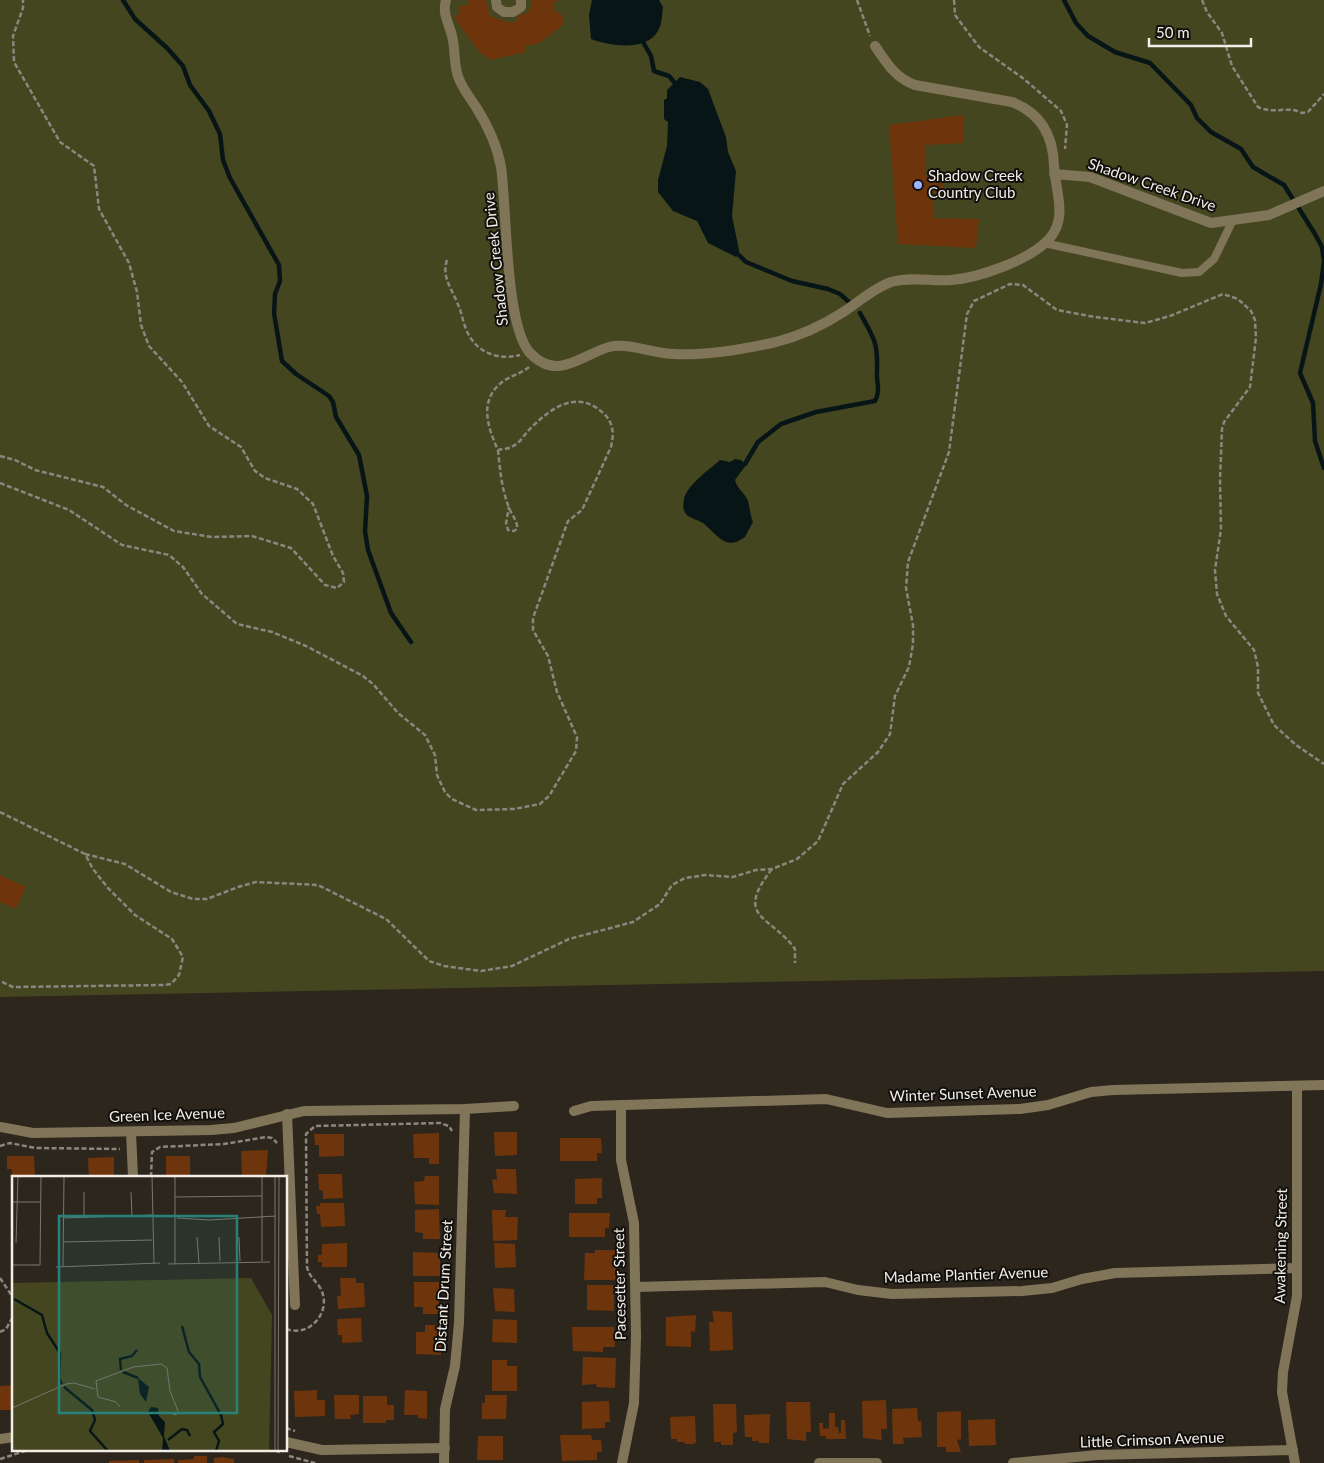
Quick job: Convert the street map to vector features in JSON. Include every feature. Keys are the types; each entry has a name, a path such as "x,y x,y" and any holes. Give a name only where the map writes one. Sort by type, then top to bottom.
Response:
{"street":[{"name":"Shadow Creek Drive","path":"446,0 443,10 453,37 455,64 459,80 490,131 500,162 512,300 518,332 529,352 545,364 565,367 610,347 630,347 656,353 700,354 776,342 806,332 844,312 889,283 911,279 950,280 968,277 1007,264 1051,237 1059,219 1060,205 1053,159 1046,130 1037,117 1023,106 902,80 893,72 875,46"},
{"path":"496,0 497,6 504,12 513,12 521,8 522,0"},
{"name":"Shadow Creek Drive","path":"1054,174 1090,177 1211,223 1269,215 1320,193"},
{"name":"Winter Sunset Avenue","path":"574,1111 591,1106 826,1099 887,1113 1020,1109 1048,1105 1092,1092 1113,1090 1324,1085"},
{"name":"Awakening Street","path":"1295,1463 1282,1392 1282,1372 1297,1296 1297,1086"},
{"name":"Pacesetter Street","path":"621,1105 621,1160 634,1223 636,1286 634,1403 622,1463"},
{"name":"Green Ice Avenue","path":"0,1127 33,1133 234,1128 304,1111 466,1109 514,1106"},
{"name":"Distant Drum Street","path":"444,1463 445,1409 455,1366 459,1323 466,1109"},
{"path":"287,1114 295,1305"},
{"path":"131,1132 133,1176"},
{"name":"Madame Plantier Avenue","path":"636,1286 825,1282 858,1290 892,1294 1022,1291 1052,1288 1094,1276 1115,1273 1297,1268"},
{"path":"288,1442 322,1450 444,1448"},
{"name":"Little Crimson Avenue","path":"1013,1463 1139,1459 1293,1450"},
{"path":"819,1463 877,1463"}],"lane":[{"path":"1044,243 1182,273 1199,272 1214,259 1233,220"}],"path":[{"path":"0,456 15,460 35,470 103,487 126,505 174,531 212,537 252,536 290,548 325,585 337,588 344,582 313,504 297,489 265,478 255,471 241,447 209,426 182,382 155,354 146,340 141,325 137,292 129,263 99,209 94,166 60,142 14,62 14,36 23,8 23,0"},
{"path":"857,0 875,46"},
{"path":"954,0 955,15 979,47 1024,79 1064,116 1067,125 1064,152 1062,158 1053,159"},
{"path":"1202,0 1207,12 1222,33 1232,66 1258,107 1276,112 1295,109 1302,113 1308,112 1324,94"},
{"path":"447,260 444,273 460,308 466,328 475,344 485,352 502,358 526,355"},
{"path":"0,812 85,854 125,864 172,892 193,900 207,899 247,883 318,885 381,915 402,933 420,954 430,961 444,966 481,971 512,966 569,939 633,922 660,904 672,884 685,878 705,875 733,877 756,870 772,869 797,859 813,847 825,828 837,794 843,784 878,752 890,734 895,696 909,667 913,644 913,625 906,588 908,562 949,452 967,314 974,301 1010,284 1023,285 1057,310 1096,317 1154,322 1223,294 1238,298 1251,312 1256,327 1252,382 1222,429 1221,530 1215,582 1221,606 1226,616 1254,650 1258,666 1258,693 1267,715 1285,736 1324,764"},
{"path":"509,507 506,526 508,530 514,531 517,529 518,523 509,507 503,485 498,450 487,423 487,409 491,395 503,381 528,368 531,362"},
{"path":"0,483 69,510 122,545 170,555 182,567 202,594 237,624 272,632 363,676 373,684 398,713 429,741 435,755 437,775 445,792 452,799 476,810 499,811 530,807 545,801 576,751 577,737 557,692 548,656 531,624 568,521 582,510 587,501 611,447 613,429 608,417 595,407 584,403 563,403 542,418 516,444 498,450"},
{"path":"0,981 13,987 163,985 172,984 179,975 183,957 175,943 126,906 98,876 85,854"},
{"path":"772,869 757,891 756,906 759,914 767,924 782,934 795,949 795,964"},
{"path":"288,1329 306,1328 317,1320 324,1308 321,1288 310,1276 307,1267 306,1134 310,1128 315,1126 440,1123 449,1126 453,1135"},
{"path":"151,1176 152,1152 160,1146 224,1144 266,1137 276,1142 279,1149"},
{"path":"0,1146 10,1143 50,1149 116,1148 123,1152"},
{"path":"0,1278 12,1296"},
{"path":"0,1332 6,1329 12,1318"},
{"path":"288,1429 297,1431"},
{"path":"0,1459 34,1450"}],"green space":[{"path":"0,0 1324,0 1324,971 0,997"}],"shaded area":[{"path":"592,0 659,0 663,7 658,31 652,38 637,45 608,44 591,39 589,15"},
{"path":"680,77 700,82 708,89 726,137 728,152 736,171 732,216 739,250 739,255 736,257 708,243 697,221 673,211 658,192 658,180 667,146 668,122 664,119 664,100 667,98 667,90"},
{"path":"735,459 741,460 746,465 735,480 747,498 753,522 745,537 732,543 722,540 703,523 686,514 683,506 689,488 699,478 720,460 730,462"}],"building":[{"path":"468,0 486,0 490,16 507,22 516,22 518,16 523,13 526,15 531,7 532,0 560,0 554,2 553,9 564,17 564,24 541,42 534,45 526,45 525,52 490,60 479,52 454,17 460,13 459,6 468,5"},
{"name":"Shadow Creek Country Club","path":"963,115 964,143 926,145 925,175 935,174 942,181 943,188 937,193 932,193 934,218 979,219 976,248 898,244 889,125"},
{"path":"0,875 26,887 16,909 0,902"},
{"path":"494,1132 517,1132 517,1155 495,1156"},
{"path":"439,1133 439,1164 429,1164 429,1158 414,1158 413,1134"},
{"path":"314,1134 344,1134 344,1156 319,1157 319,1145 315,1145"},
{"path":"560,1138 601,1138 602,1153 597,1153 597,1161 560,1161"},
{"path":"268,1150 266,1176 242,1175 241,1151"},
{"path":"7,1156 34,1156 35,1176 12,1176 12,1169 7,1169"},
{"path":"166,1156 190,1156 190,1176 166,1176"},
{"path":"114,1157 114,1176 89,1176 88,1158"},
{"path":"496,1169 516,1169 517,1194 494,1193 492,1179 497,1180"},
{"path":"318,1174 342,1174 343,1198 323,1199 323,1191 319,1190"},
{"path":"425,1176 439,1176 439,1205 415,1204 414,1182 424,1181"},
{"path":"602,1178 602,1198 597,1198 597,1204 575,1204 575,1179"},
{"path":"320,1203 344,1203 345,1226 321,1227 320,1214 317,1214 316,1206 320,1206"},
{"path":"439,1209 440,1239 423,1239 423,1233 415,1232 415,1210"},
{"path":"492,1210 506,1210 505,1217 518,1217 517,1240 493,1241"},
{"path":"569,1213 610,1213 609,1228 605,1228 605,1237 569,1237"},
{"path":"347,1243 347,1267 322,1267 322,1262 318,1262 318,1255 322,1255 322,1244"},
{"path":"494,1243 515,1244 516,1267 495,1268"},
{"path":"595,1250 615,1250 617,1280 584,1280 585,1253 595,1253"},
{"path":"413,1252 440,1253 440,1276 413,1276"},
{"path":"340,1278 356,1278 356,1283 364,1283 365,1307 338,1309 337,1296 341,1296"},
{"path":"414,1282 439,1282 439,1314 423,1314 423,1307 414,1307"},
{"path":"587,1285 614,1285 614,1311 587,1310"},
{"path":"493,1288 514,1289 515,1312 495,1311"},
{"path":"712,1311 732,1312 733,1350 710,1351 709,1322 714,1322"},
{"path":"696,1315 695,1332 691,1331 691,1347 666,1346 666,1317"},
{"path":"361,1318 362,1342 342,1343 342,1335 338,1335 337,1319"},
{"path":"493,1319 517,1320 517,1343 492,1342"},
{"path":"425,1325 441,1325 441,1355 416,1354 416,1332 425,1332"},
{"path":"572,1327 614,1327 615,1347 603,1347 603,1352 573,1351"},
{"path":"583,1357 616,1358 615,1388 597,1387 596,1384 582,1385"},
{"path":"492,1360 507,1360 507,1366 517,1366 517,1391 492,1391"},
{"path":"12,1385 12,1410 0,1410 0,1386"},
{"path":"317,1390 317,1400 325,1400 325,1416 295,1417 294,1391"},
{"path":"405,1390 427,1391 427,1419 418,1418 418,1415 404,1415"},
{"path":"334,1395 359,1395 359,1414 350,1415 351,1419 335,1419"},
{"path":"485,1395 507,1395 506,1419 482,1419 482,1403 485,1403"},
{"path":"363,1396 387,1396 387,1405 394,1405 394,1420 386,1420 386,1423 363,1423"},
{"path":"886,1400 887,1429 881,1429 882,1440 863,1438 862,1401"},
{"path":"609,1401 610,1422 605,1422 605,1428 582,1429 582,1402"},
{"path":"786,1402 810,1402 811,1432 806,1432 806,1441 787,1439"},
{"path":"713,1404 736,1404 737,1432 733,1433 733,1445 721,1445 721,1442 714,1442"},
{"path":"917,1408 918,1421 921,1421 922,1437 903,1438 904,1444 893,1444 892,1409"},
{"path":"961,1411 961,1439 957,1440 961,1452 946,1452 946,1447 937,1447 937,1412"},
{"path":"829,1413 835,1413 835,1427 838,1427 839,1433 841,1433 841,1420 845,1420 846,1439 826,1439 826,1436 820,1436 819,1423 823,1423 823,1429 829,1428"},
{"path":"770,1414 769,1443 759,1443 759,1441 752,1441 752,1437 745,1437 744,1415"},
{"path":"695,1416 696,1442 694,1444 685,1444 684,1442 677,1442 677,1439 671,1439 670,1417"},
{"path":"995,1419 996,1445 969,1446 968,1420"},
{"path":"560,1435 591,1435 592,1440 601,1440 602,1452 597,1452 597,1460 562,1461"},
{"path":"478,1436 503,1436 503,1460 477,1460"},
{"path":"194,1456 207,1456 207,1463 178,1463 178,1460 194,1459"},
{"path":"214,1458 234,1459 234,1463 214,1463"},
{"path":"174,1459 174,1463 144,1463 144,1460"},
{"path":"139,1460 139,1463 109,1463 109,1461"}],"waterway":[{"path":"123,0 135,19 167,48 183,66 190,85 209,111 220,134 223,160 230,178 279,265 280,281 275,294 274,313 282,361 296,374 329,396 333,402 336,417 359,455 367,496 365,531 368,550 391,613 411,642"},
{"path":"1064,0 1076,23 1088,36 1115,52 1150,63 1191,105 1197,118 1211,132 1241,149 1253,167 1284,185 1315,234 1322,247 1324,261 1321,284 1300,373 1313,403 1315,441 1324,468"},
{"path":"643,42 651,56 654,71 669,76 674,82"},
{"path":"739,255 746,262 792,281 828,289 840,294 849,302"},
{"path":"745,464 758,442 781,424 816,412 875,401 878,390 876,346 860,313"}],"place":[{"name":"Shadow Creek Country Club","path":"918,185"}]}
